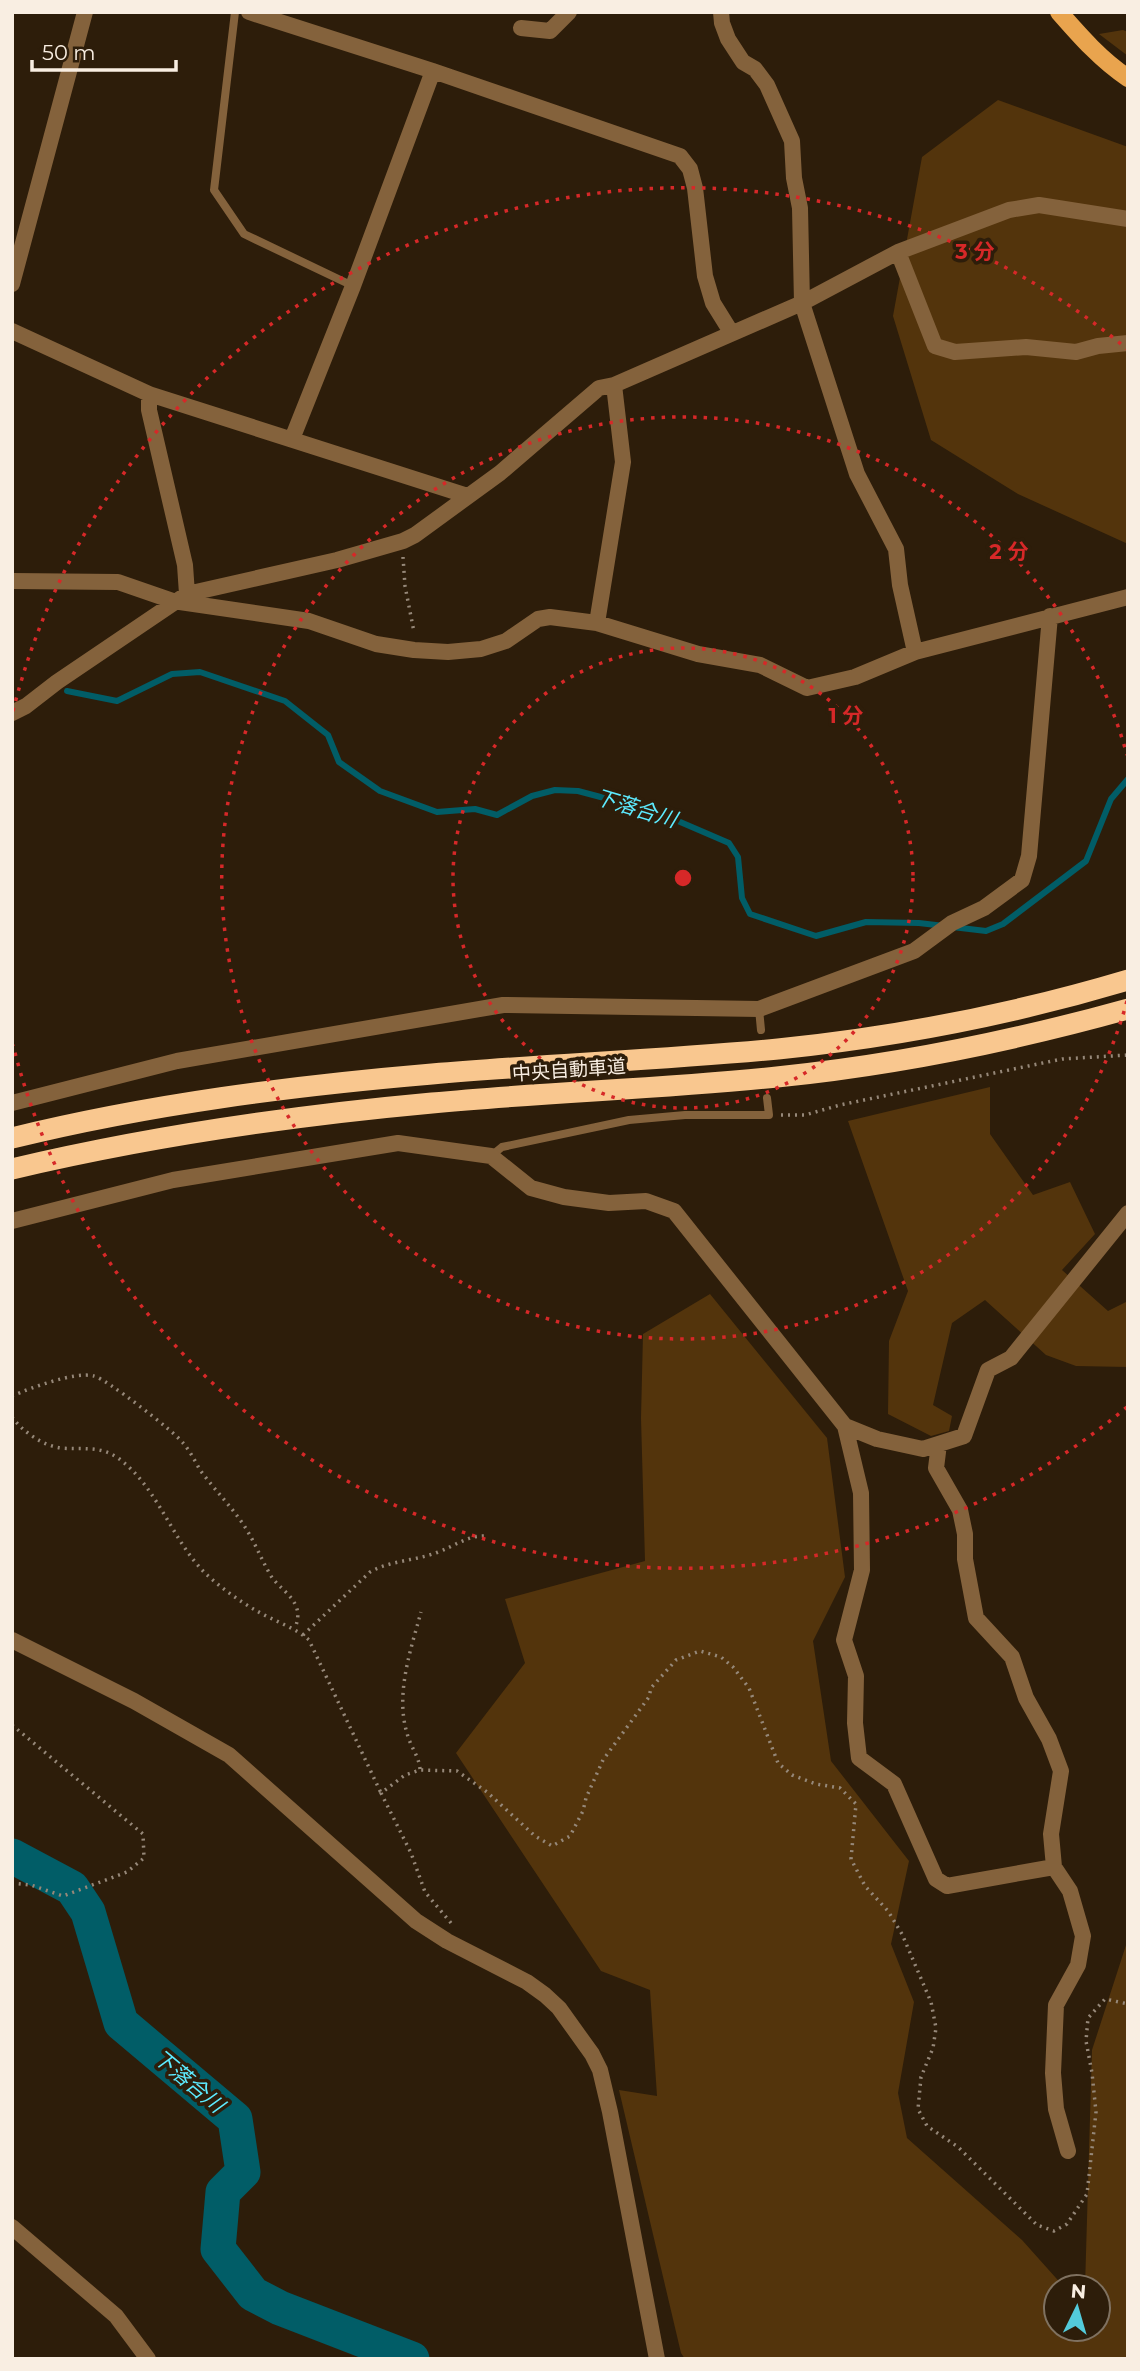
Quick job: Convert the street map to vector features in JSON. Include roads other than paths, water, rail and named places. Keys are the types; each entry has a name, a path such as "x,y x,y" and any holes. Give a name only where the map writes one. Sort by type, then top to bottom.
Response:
{"highway":[{"name":"中央自動車道","path":"12,1138 171,1104 285,1088 432,1074 777,1049 891,1034 992,1014 1128,979"},
{"name":"中央自動車道","path":"12,1169 175,1135 285,1119 434,1103 778,1077 896,1062 997,1042 1128,1009"}],"main road":[{"path":"1059,12 1085,42 1128,78"}],"street":[{"path":"12,284 85,12"},
{"path":"249,12 433,71 680,156 690,169 695,188 705,276 713,303 731,332"},
{"path":"521,28 550,31 569,12"},
{"path":"721,12 728,39 743,62 755,69 767,86 792,141 794,178 800,208 802,303 857,474 896,550 900,585 915,652"},
{"path":"292,439 353,286 433,71"},
{"path":"12,713 26,706 180,598 337,560 415,535 500,473 599,388 614,385 802,303 898,252 1009,209 1039,205 1128,219"},
{"path":"898,252 935,346 955,352 1026,347 1076,352 1098,346 1128,343"},
{"path":"12,331 149,394 468,496"},
{"path":"597,623 623,462 614,385"},
{"path":"149,394 149,410 185,565 180,598"},
{"path":"12,580 118,582 180,598 309,621 376,644 414,650 448,652 481,649 506,641 538,619 550,617 597,623 698,654 760,665 807,688 855,677 915,652 1128,597"},
{"path":"12,1103 177,1061 503,1005 759,1009 914,951 953,923 984,908 1022,880 1029,856 1050,616"},
{"path":"12,1221 173,1180 398,1143 491,1156 531,1188 564,1198 609,1203 646,1201 674,1211 845,1426 861,1493 862,1570 844,1640 856,1676 855,1723 859,1758 894,1784 936,1880 947,1886 1054,1867"},
{"path":"845,1426 877,1439 923,1449 964,1436 988,1370 1011,1358 1128,1213"},
{"path":"939,1444 936,1468 960,1510 965,1534 965,1559 976,1618 1012,1657 1026,1698 1049,1739 1061,1771 1051,1834 1054,1867 1070,1891 1083,1936 1078,1965 1056,2005 1053,2073 1056,2109 1068,2151"},
{"path":"12,1640 135,1701 229,1755 416,1921 447,1941 527,1982 559,2008 592,2054 600,2070 657,2359"},
{"path":"12,2227 116,2316 148,2359"}],"lane":[{"path":"235,12 214,190 244,234 353,286"},
{"path":"759,1009 761,1030"},
{"path":"491,1156 502,1147 629,1120 685,1115 769,1115 767,1098"}],"waterway":[{"name":"下落合川","path":"67,691 117,701 172,674 200,672 285,701 328,735 339,762 380,791 437,812 475,809 497,815 532,796 555,790 578,791 657,812 729,843 738,857 742,898 750,914 816,936 866,922 919,923 986,931 1003,924 1086,861 1111,799 1128,779"},
{"name":"下落合川","path":"12,1856 72,1888 88,1912 121,2023 235,2119 243,2172 223,2192 218,2249 253,2294 280,2308 412,2359"}]}
